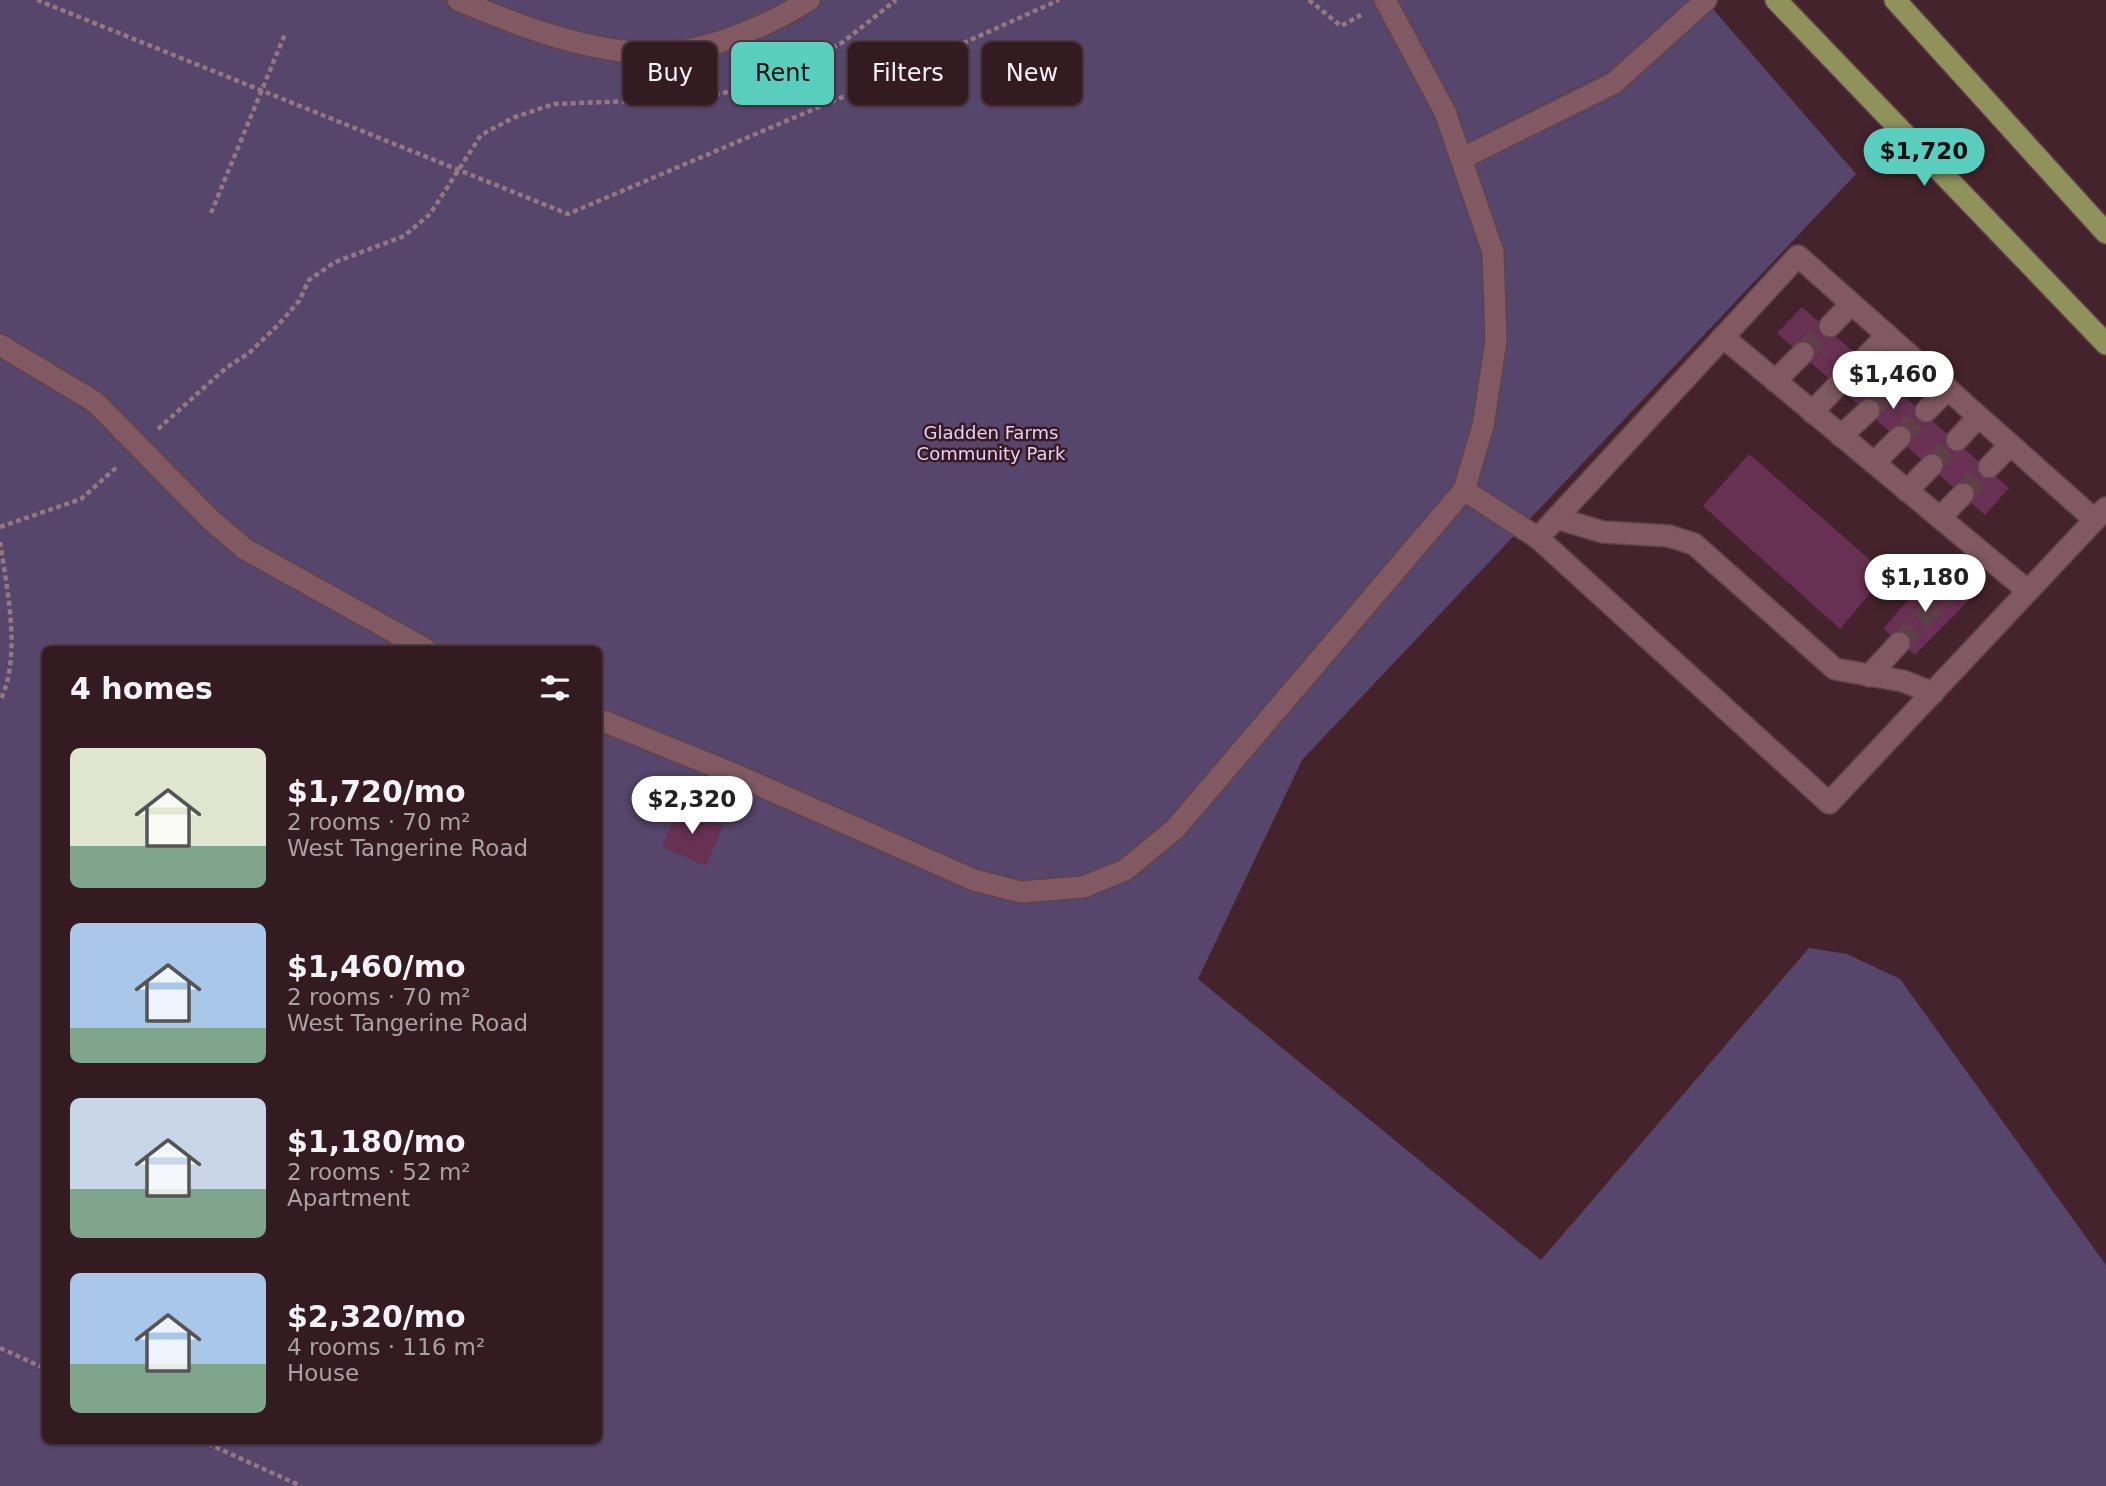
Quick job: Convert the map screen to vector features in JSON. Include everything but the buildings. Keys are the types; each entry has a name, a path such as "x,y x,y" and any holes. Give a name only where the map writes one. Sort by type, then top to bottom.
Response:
{"main road":[{"path":"1776,0 2106,344"},
{"path":"1895,0 2106,233"}],"lane":[{"path":"458,0 522,26 594,46 645,53 690,48 735,37 771,23 809,0"},
{"path":"602,721 734,774 974,880 1021,891 1083,887 1125,870 1175,829 1464,490 1483,426 1496,341 1493,252 1445,113 1385,0"},
{"path":"1461,159 1614,83 1706,0"},
{"path":"1464,490 1538,538 1829,803 2100,514 2010,445 1798,256 1538,538"},
{"path":"1830,326 1851,304"},
{"path":"1866,357 1887,335"},
{"path":"1723,337 2028,591"},
{"path":"0,345 94,402 212,521 245,549 420,646"},
{"path":"1775,381 1803,353"},
{"path":"1896,384 1918,363"},
{"path":"1812,412 1838,386"},
{"path":"1926,411 1948,389"},
{"path":"1841,436 1869,410"},
{"path":"1957,440 1978,417"},
{"path":"1874,463 1900,437"},
{"path":"1989,467 2010,445"},
{"path":"1908,491 1932,466"},
{"path":"1940,518 1963,494"},
{"path":"1556,517 1603,532 1669,536 1694,544 1835,669 1903,681 1933,692"},
{"path":"1952,588 1981,553"},
{"path":"1869,676 1899,643"}],"path":[{"path":"37,0 568,214 866,87 1059,0"},
{"path":"0,527 81,499 226,368 249,353 299,301 310,280 335,262 404,236 430,214 481,135 514,117 554,104 687,99 720,94 779,78 843,42 896,0"},
{"path":"1309,0 1341,26 1364,13"},
{"path":"211,213 285,34"},
{"path":"0,542 11,610 8,684 0,701"},
{"path":"0,1348 42,1367"},
{"path":"209,1444 301,1486"}],"green space":[{"name":"Gladden Farms Community Park","path":"0,0 1705,0 1856,174 1302,760 1198,979 1541,1260 1809,948 1847,954 1900,979 2106,1265 2106,1486 0,1486"}],"tunnel":[{"path":"1803,353 1830,326"},
{"path":"1837,386 1866,357"},
{"path":"1869,410 1897,384"},
{"path":"1900,437 1926,411"},
{"path":"1932,465 1957,440"},
{"path":"1963,494 1989,467"},
{"path":"1899,643 1952,588"}]}
